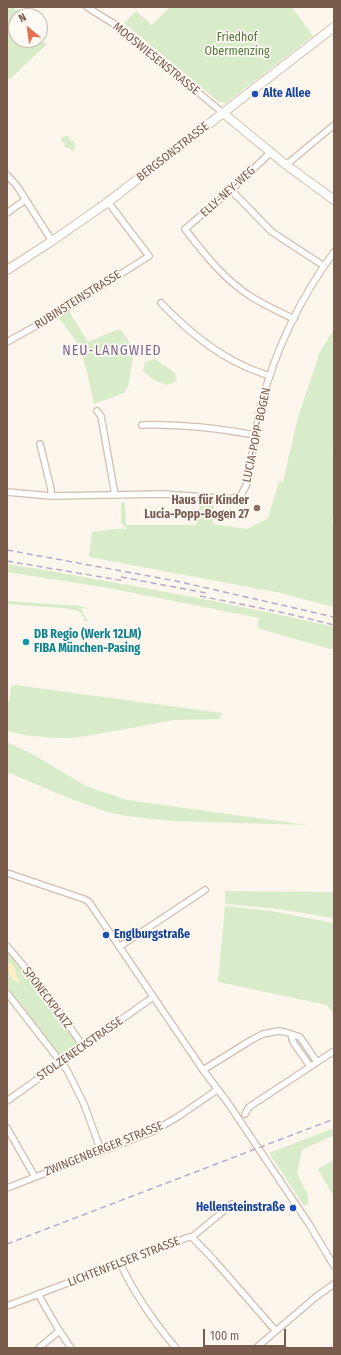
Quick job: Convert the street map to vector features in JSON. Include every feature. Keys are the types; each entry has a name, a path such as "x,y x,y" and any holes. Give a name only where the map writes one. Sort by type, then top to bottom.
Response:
{"street":[{"name":"MOOSWIESENSTRASSE","path":"87,7 122,29 223,113"},
{"name":"BERGSONSTRASSE","path":"7,270 108,202 334,27"},
{"path":"223,113 270,153 334,200"},
{"path":"286,165 334,126"},
{"name":"ELLY-NEY-WEG","path":"270,153 231,190 185,230 215,267 238,287 250,296 294,319"},
{"path":"7,175 17,186 52,241"},
{"path":"231,190 272,232 324,266"},
{"path":"7,213 25,200"},
{"name":"RUBINSTEINSTRASSE","path":"7,342 66,309 149,256 108,202"},
{"name":"LUCIA-POPP-BOGEN","path":"7,492 51,496 163,494 230,499 240,495 246,486 261,406 270,376 294,319 308,292 334,252"},
{"path":"161,302 180,322 223,356 270,376"},
{"path":"97,411 101,416 115,495"},
{"path":"142,425 172,424 196,426 255,435"},
{"path":"40,444 51,489 51,496"},
{"path":"7,873 89,902 310,1224 334,1266"},
{"path":"119,947 205,890"},
{"name":"SPONECKPLATZ","path":"8,949 44,990 83,1046"},
{"path":"7,993 67,1070 84,1104 101,1151"},
{"name":"STOLZENECKSTRASSE","path":"7,1101 153,997"},
{"path":"203,1070 242,1045 263,1034 279,1031 300,1037 317,1062"},
{"path":"291,1034 293,1042 310,1066"},
{"path":"245,1114 249,1107 334,1051"},
{"name":"ZWINGENBERGER STRASSE","path":"7,1188 154,1131 217,1090"},
{"path":"7,1128 35,1177"},
{"name":"LICHTENFELSER STRASSE","path":"7,1306 192,1237 232,1204"},
{"path":"192,1237 275,1330"},
{"path":"120,1263 139,1300 176,1348"},
{"path":"256,1348 316,1296 334,1284"},
{"path":"38,1294 59,1331 71,1348"},
{"path":"39,1348 59,1331"}],"green space":[{"path":"7,7 13,7 14,8 8,8 8,48 43,48 10,79 7,76"},
{"name":"Friedhof Obermenzing","path":"170,7 292,7 313,36 226,103 219,102 124,23 136,11 152,25"},
{"path":"68,136 71,141 73,140 75,144 75,148 72,152 70,148 64,146 65,144 61,140 62,137"},
{"path":"69,311 88,342 116,330 121,330 133,347 134,352 128,387 124,393 94,404 79,345 58,317"},
{"path":"334,329 334,437 332,452 334,451 334,506 332,525 334,525 334,607 280,593 89,557 92,532 127,529 121,523 121,502 125,503 126,525 196,525 200,504 214,505 213,524 247,529 268,518 279,481 283,482 298,417 318,355"},
{"path":"155,359 175,373 177,381 167,385 152,379 143,371 145,362"},
{"path":"7,564 171,593 334,627 334,650 257,628 259,618 108,588 7,572"},
{"path":"7,601 81,606 89,609 81,608 88,621 85,622 79,611 62,608 7,604"},
{"path":"15,685 222,713 219,719 175,720 71,738 52,738 25,735 7,731 7,703 9,701 11,686"},
{"path":"7,742 34,755 86,786 127,800 308,825 173,821 126,816 107,812 66,797 7,772"},
{"path":"225,891 334,892 334,918 279,909 225,904"},
{"path":"225,906 271,911 334,923 334,1015 327,1005 218,982"},
{"path":"9,952 45,995 44,996 47,1001 48,1000 76,1040 77,1046 60,1058 7,989 7,954"},
{"path":"334,1128 334,1135 302,1150 297,1174 308,1195 308,1204 304,1206 269,1153"},
{"path":"334,1160 334,1197 318,1169"}],"sand":[{"path":"11,962 19,980 17,983 10,976 7,968 7,965"}],"railway":[{"path":"7,550 176,581 334,617"},
{"path":"7,561 125,581"},
{"path":"121,577 206,593"},
{"path":"200,596 285,613 334,625"},
{"path":"7,1244 334,1119"}],"place":[{"name":"Alte Allee","path":"255,94"},
{"name":"Haus für Kinder Lucia-Popp-Bogen 27","path":"257,508"},
{"name":"DB Regio (Werk 12LM) FIBA München-Pasing","path":"26,642"},
{"name":"Englburgstraße","path":"106,935"},
{"name":"Hellensteinstraße","path":"293,1208"}],"district":[{"name":"NEU-LANGWIED","path":"112,351"}]}
